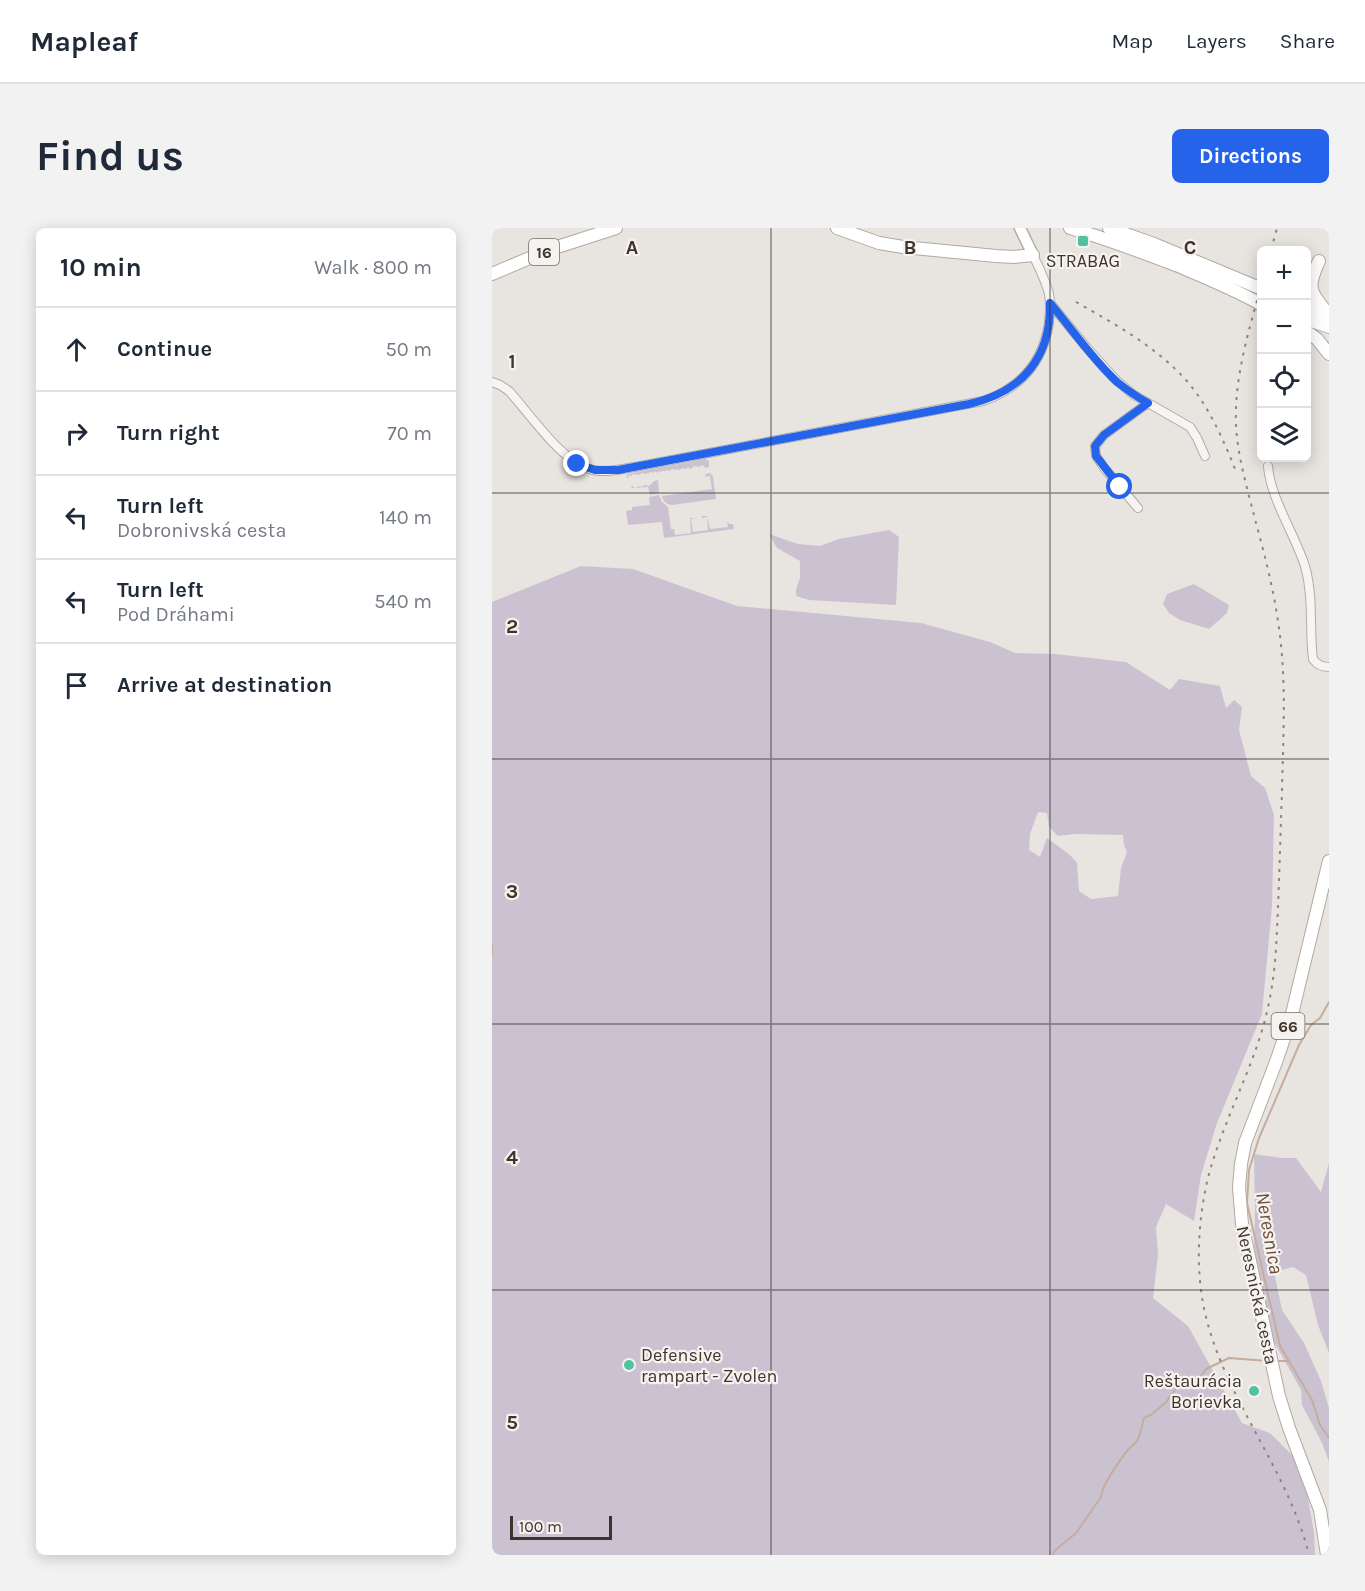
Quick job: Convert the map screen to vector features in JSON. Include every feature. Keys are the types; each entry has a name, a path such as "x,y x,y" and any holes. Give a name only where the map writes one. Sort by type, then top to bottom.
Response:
{"main road":[{"name":"16","path":"492,274 551,249 616,228"},
{"path":"837,228 879,243 919,249 1014,257 1033,255"},
{"path":"872,228 889,244"},
{"path":"1070,228 1142,252 1257,300"},
{"path":"1109,228 1257,287"},
{"path":"1132,228 1154,244"},
{"path":"1311,266 1324,258"},
{"path":"1324,258 1312,277 1311,287 1315,298 1329,315"},
{"path":"1311,309 1329,315"},
{"path":"1311,321 1329,327"},
{"path":"1311,335 1329,354"},
{"name":"Neresnická cesta","path":"1327,1555 1315,1492 1289,1428 1279,1395 1242,1224 1239,1186 1245,1143 1293,1011 1329,861"}],"street":[{"path":"492,382 508,391 573,461 595,470 618,470 983,401 995,397 1023,377 1038,358 1046,336 1050,303 1047,286 1021,229"},
{"path":"1050,303 1117,381 1134,395 1190,427 1205,456"},
{"path":"1138,507 1105,469 1096,456 1095,446 1104,435 1148,403"},
{"path":"1268,465 1271,483 1307,575 1312,608 1312,659 1322,667 1329,667"}],"shaded area":[{"path":"705,459 709,461 709,467 706,468 702,465 690,469 688,467 664,472 663,470 657,473 655,471 626,477 628,474"},
{"path":"710,473 713,477 716,499 672,505 663,500 662,496 712,489 710,476 705,477"},
{"path":"658,480 659,493 650,495 648,487 636,488 649,486"},
{"path":"659,495 668,507 671,529 674,529 675,535 691,533 690,518 696,518 691,519 693,532 708,530 707,517 702,518 702,516 707,516 710,529 728,527 727,521 733,524 734,529 664,538 662,522 628,525 626,511 632,510 632,507 650,505 649,497"},
{"path":"889,530 899,537 896,605 809,600 796,596 800,578 800,561 777,548 769,534 798,544 820,546 839,539"},
{"path":"581,566 633,569 737,606 921,623 990,642 1015,653 1055,654 1126,662 1170,690 1179,679 1220,686 1226,708 1234,700 1242,707 1239,730 1251,776 1265,788 1274,815 1272,906 1262,1014 1217,1123 1201,1175 1194,1221 1166,1204 1156,1227 1158,1255 1153,1298 1188,1326 1242,1423 1270,1433 1295,1458 1307,1493 1314,1532 1315,1555 492,1555 492,602","holes":["1038,812 1047,813 1049,827 1058,836 1123,835 1127,852 1121,868 1118,896 1091,899 1079,891 1077,863 1047,838 1040,857 1029,850 1030,834"]},
{"path":"1194,584 1229,605 1227,613 1209,629 1180,620 1169,613 1163,604 1167,594"},
{"path":"1254,1154 1296,1158 1321,1192 1329,1163 1329,1353 1318,1325 1306,1275 1293,1267 1274,1272 1282,1310 1304,1343 1321,1381 1329,1408 1329,1462 1322,1443 1302,1405 1301,1390 1273,1340 1254,1248"}],"waterway":[{"path":"492,945 492,954"},
{"name":"Neresnica","path":"1329,1002 1299,1045 1259,1138 1249,1170 1247,1203 1280,1346 1312,1400 1320,1425 1329,1438"},
{"path":"1053,1555 1054,1551 1076,1533 1101,1497 1111,1473 1128,1449 1137,1441 1144,1418 1166,1402 1178,1386 1188,1380 1193,1381 1206,1369 1229,1358 1268,1361"},
{"path":"1277,1361 1289,1361"}],"railway":[{"path":"1272,246 1277,228"},
{"path":"1258,300 1240,372 1236,426 1244,475 1274,599 1283,663 1284,700 1276,949 1263,1029 1218,1146 1207,1182 1200,1231 1199,1269 1206,1318 1217,1353 1283,1486 1298,1520 1309,1555"},
{"path":"1076,302 1148,346 1186,380 1209,412 1237,474"}],"place":[{"name":"STRABAG","path":"1083,241"},
{"name":"Defensive rampart - Zvolen","path":"629,1365"},
{"name":"Reštaurácia Borievka","path":"1254,1391"}],"route":[{"path":"577,464 588,469 618,470 969,404 995,397 1023,377 1042,352 1050,303 1117,381 1148,403 1104,435 1095,446 1096,456 1120,487"}]}
